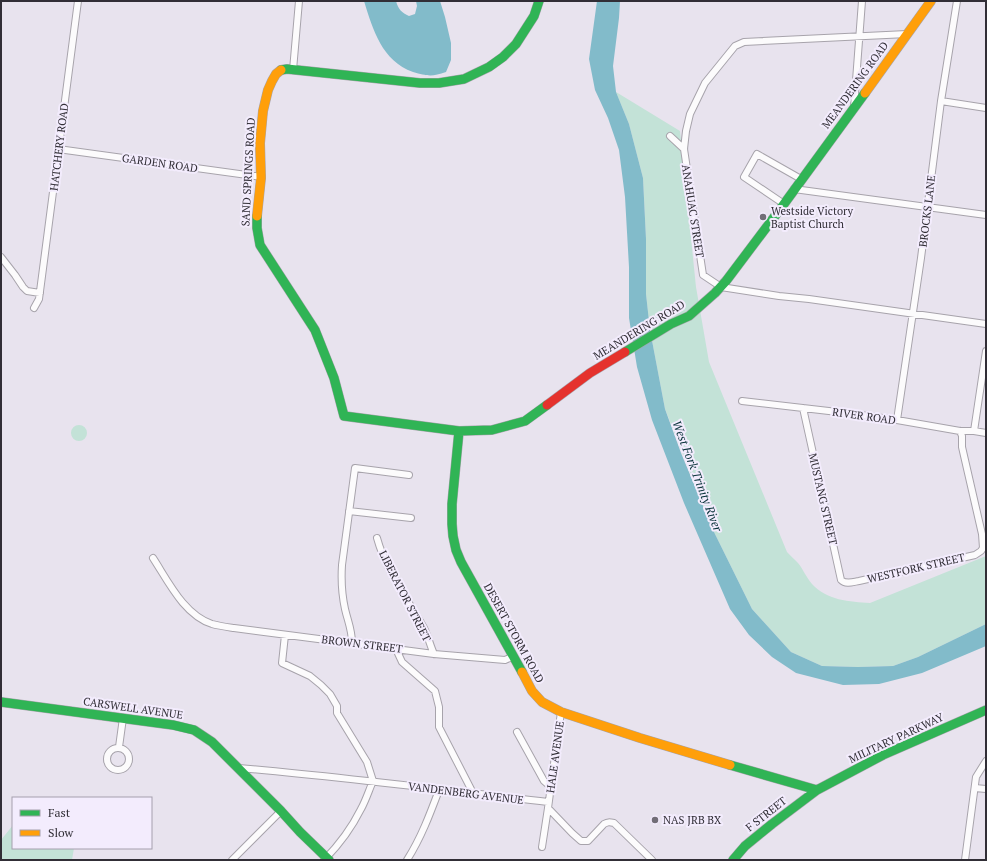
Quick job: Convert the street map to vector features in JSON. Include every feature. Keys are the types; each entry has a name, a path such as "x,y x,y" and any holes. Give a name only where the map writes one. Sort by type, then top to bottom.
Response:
{"street":[{"name":"HATCHERY ROAD","path":"34,308 40,299 78,1"},
{"path":"293,70 299,1"},
{"name":"SAND SPRINGS ROAD","path":"344,416 334,378 315,330 260,245 257,237 256,214 262,177 260,139 266,96 276,74 282,69 286,69 420,83 439,83 464,79 503,57 516,44 534,16 539,1"},
{"path":"854,107 862,1"},
{"name":"MEANDERING ROAD","path":"344,416 459,431 492,430 525,421 590,373 671,324 688,316 726,281 784,204 931,1"},
{"name":"BROCKS LANE","path":"897,420 928,206 941,101 957,1"},
{"name":"ANAHUAC STREET","path":"907,34 744,42 735,46 705,83 690,114 686,131 684,150 703,275 720,287 986,324"},
{"path":"941,101 986,108"},
{"path":"670,136 684,150"},
{"name":"GARDEN ROAD","path":"58,149 262,177"},
{"path":"784,204 744,177 757,154 801,179"},
{"path":"794,189 986,215"},
{"path":"1,258 27,291 40,293"},
{"path":"974,431 986,351"},
{"name":"RIVER ROAD","path":"742,401 897,420 960,432 974,431 986,433"},
{"name":"MUSTANG STREET","path":"803,408 841,580 842,582 849,583"},
{"name":"DESERT STORM ROAD","path":"459,431 452,504 453,536 456,550 512,657 532,691 542,702 561,712 654,742 817,790"},
{"name":"WESTFORK STREET","path":"849,583 975,555 981,551 983,548 982,534 962,447 962,436 960,432"},
{"path":"352,643 352,633 346,610 341,578 355,468 409,475"},
{"path":"349,511 411,518"},
{"name":"LIBERATOR STREET","path":"377,538 387,565 425,630 434,654"},
{"name":"BROWN STREET","path":"153,558 188,609 199,618 211,624 434,654 505,660 512,657"},
{"path":"285,635 282,663 310,676 330,694 337,706 337,713 367,762 374,781 361,810 326,859"},
{"path":"396,649 402,662 435,692 439,707 439,727 473,793"},
{"name":"CARSWELL AVENUE","path":"1,702 173,724 194,730 212,742 239,768 326,859"},
{"name":"MILITARY PARKWAY","path":"817,790 883,755 986,710"},
{"name":"HALE AVENUE","path":"542,847 561,712"},
{"path":"119,747 123,718"},
{"path":"517,732 544,781 551,787"},
{"path":"965,860 976,777 986,761"},
{"name":"VANDENBERG AVENUE","path":"239,768 374,781 473,793 548,805"},
{"path":"975,788 986,789"},
{"path":"407,860 419,840 439,790"},
{"name":"F STREET","path":"733,860 745,846 817,790"},
{"path":"548,805 572,833 581,841 588,841 607,822 614,823 652,860"},
{"path":"232,860 281,811"}],"green space":[{"path":"616,92 680,131 696,287 709,362 787,552 798,563 812,584 824,594 847,601 870,603 986,556 986,624 918,657 893,666 822,666 791,652 752,609 713,530 665,409 650,330 646,294 646,239 643,178 629,124"},
{"path":"79,425 86,430 87,433 82,440 79,441 72,436 71,433 76,426"},
{"path":"12,826 12,849 74,849 72,860 1,860 1,840"}],"water":[{"path":"364,1 396,1 404,14 409,16 415,14 417,6 416,1 440,1 451,43 451,60 446,72 437,75 430,75 413,72 402,67 386,52 380,43 371,23"},
{"path":"597,1 620,1 613,66 616,92 629,124 643,178 646,239 646,294 650,330 665,409 681,453 713,530 752,609 791,652 822,666 893,666 918,657 986,624 986,646 922,673 879,684 843,685 796,673 772,657 749,635 730,609 684,503 652,420 637,367 629,318 629,267 625,197 619,150 608,118 595,90 589,59"}],"traffic: fast":[{"path":"281,70 287,69 420,83 439,83 464,79 489,67 503,57 516,44 534,16 539,1"},
{"path":"625,352 671,324 689,316 715,293 726,281 784,204 865,93"},
{"path":"257,216 257,228 260,245 315,330 334,378 344,416 459,431 492,430 525,421 547,405"},
{"path":"459,431 452,504 453,536 456,550 461,562 522,672"},
{"path":"1,702 173,725 194,730 212,742 329,860"},
{"path":"733,860 745,846 817,790 883,755 986,710"},
{"path":"730,765 817,790"}],"traffic: slow":[{"path":"865,93 931,1"},
{"path":"257,216 261,178 260,143 263,111 268,90 276,74 281,70"},
{"path":"522,672 532,691 542,702 561,712 730,765"}],"traffic: jam":[{"path":"547,405 590,373 625,352"}],"place":[{"name":"Westside Victory Baptist Church","path":"763,217"},
{"name":"NAS JRB BX","path":"655,820"}],"water label":[{"name":"West Fork Trinity River","path":"697,476"}]}
